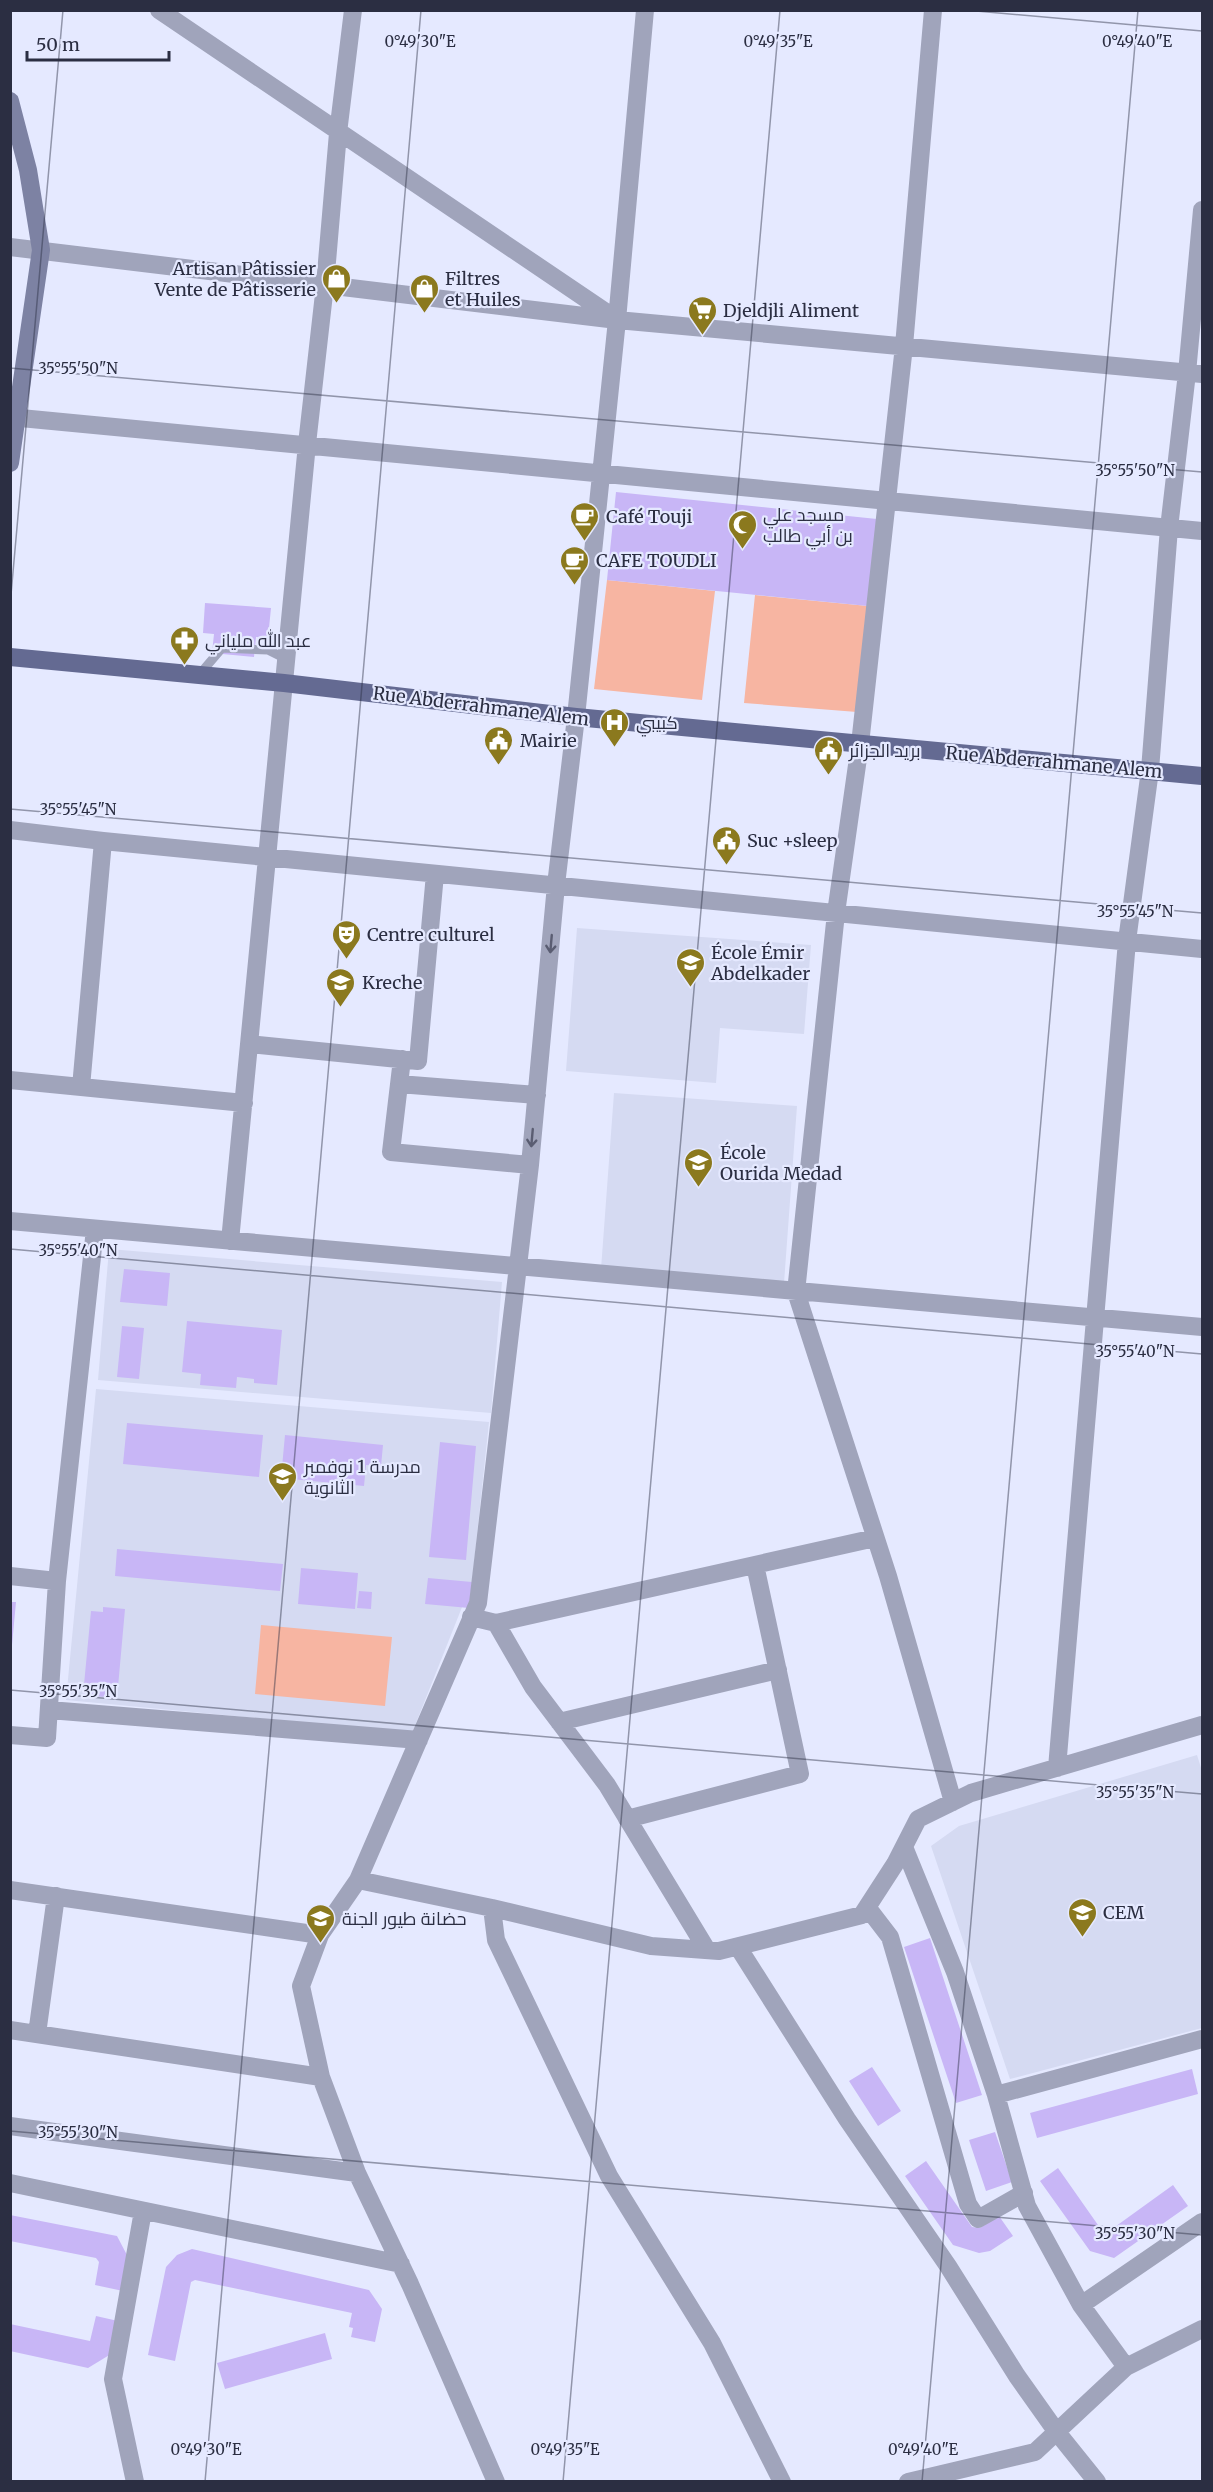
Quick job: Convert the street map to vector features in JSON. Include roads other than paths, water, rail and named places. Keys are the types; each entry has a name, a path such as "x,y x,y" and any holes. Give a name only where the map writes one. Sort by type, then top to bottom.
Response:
{"main road":[{"path":"10,101 28,170 41,250 13,417 10,464"},
{"name":"Rue Abderrahmane Alem","path":"10,657 284,683 576,717 1203,776"}],"street":[{"path":"159,10 617,320"},
{"path":"230,1241 307,444 325,285 338,133 353,10"},
{"path":"496,2481 401,2264 357,2173 321,2077 301,1986 320,1935 358,1880 478,1603 530,1165 556,885 576,717 617,320 645,10"},
{"path":"933,10 904,346 860,744 836,913 796,1292 875,1538 953,1802"},
{"path":"1057,1768 1127,941 1150,770 1169,528 1195,374 1203,210"},
{"path":"10,247 617,320 1195,374"},
{"path":"13,417 307,444 886,503 1203,531"},
{"path":"10,830 1203,949"},
{"path":"81,1087 103,841"},
{"path":"249,1044 418,1061 435,873"},
{"path":"402,1059 391,1152 530,1165"},
{"path":"10,1080 244,1103"},
{"path":"399,1084 537,1095"},
{"path":"10,1221 518,1268 1203,1327"},
{"path":"10,1735 47,1738 57,1581 95,1229"},
{"path":"471,1617 496,1623 875,1538"},
{"path":"627,1819 800,1774 755,1565"},
{"path":"10,1576 57,1581"},
{"path":"496,1623 533,1687 607,1785 707,1950"},
{"path":"559,1722 778,1670"},
{"path":"49,1710 419,1740"},
{"path":"358,1880 492,1908 651,1946 719,1951 861,1915 904,1847 918,1819 971,1793 1203,1725"},
{"path":"904,1847 955,1972 996,2095 1027,2206 1081,2305 1126,2367"},
{"path":"10,1890 320,1935"},
{"path":"37,2034 56,1896"},
{"path":"867,1907 890,1937 968,2204 978,2219 1024,2193"},
{"path":"492,1908 496,1940 609,2176 712,2343 782,2481"},
{"path":"738,1947 847,2119 948,2266 1017,2376 1097,2481"},
{"path":"10,2030 321,2077"},
{"path":"996,2095 1203,2039"},
{"path":"10,2126 357,2173"},
{"path":"10,2183 401,2264"},
{"path":"135,2481 113,2379 143,2211"},
{"path":"1081,2305 1203,2222"},
{"path":"908,2481 1035,2451 1126,2367 1203,2329"}],"lane":[{"path":"199,675 222,648 268,650 286,659"}],"place":[{"name":"Artisan Pâtissier Vente de Pâtisserie","path":"337,304"},
{"name":"Filtres et Huiles","path":"424,314"},
{"name":"Djeldjli Aliment","path":"702,336"},
{"name":"Café Touji","path":"585,542"},
{"name":"مسجد علي بن أبي طالب","path":"742,550"},
{"name":"CAFE TOUDLI","path":"575,586"},
{"name":"عبد الله ملياني","path":"184,666"},
{"name":"كبيبي","path":"615,748"},
{"name":"Mairie","path":"499,766"},
{"name":"بريد الجزائر","path":"828,776"},
{"name":"Suc +sleep","path":"726,866"},
{"name":"Centre culturel","path":"346,960"},
{"name":"École Émir Abdelkader","path":"690,988"},
{"name":"Kreche","path":"341,1008"},
{"name":"École Ourida Medad","path":"699,1188"},
{"name":"مدرسة 1 نوفمبر الثانوية","path":"283,1502"},
{"name":"CEM","path":"1082,1938"},
{"name":"حضانة طيور الجنة","path":"321,1944"}]}
